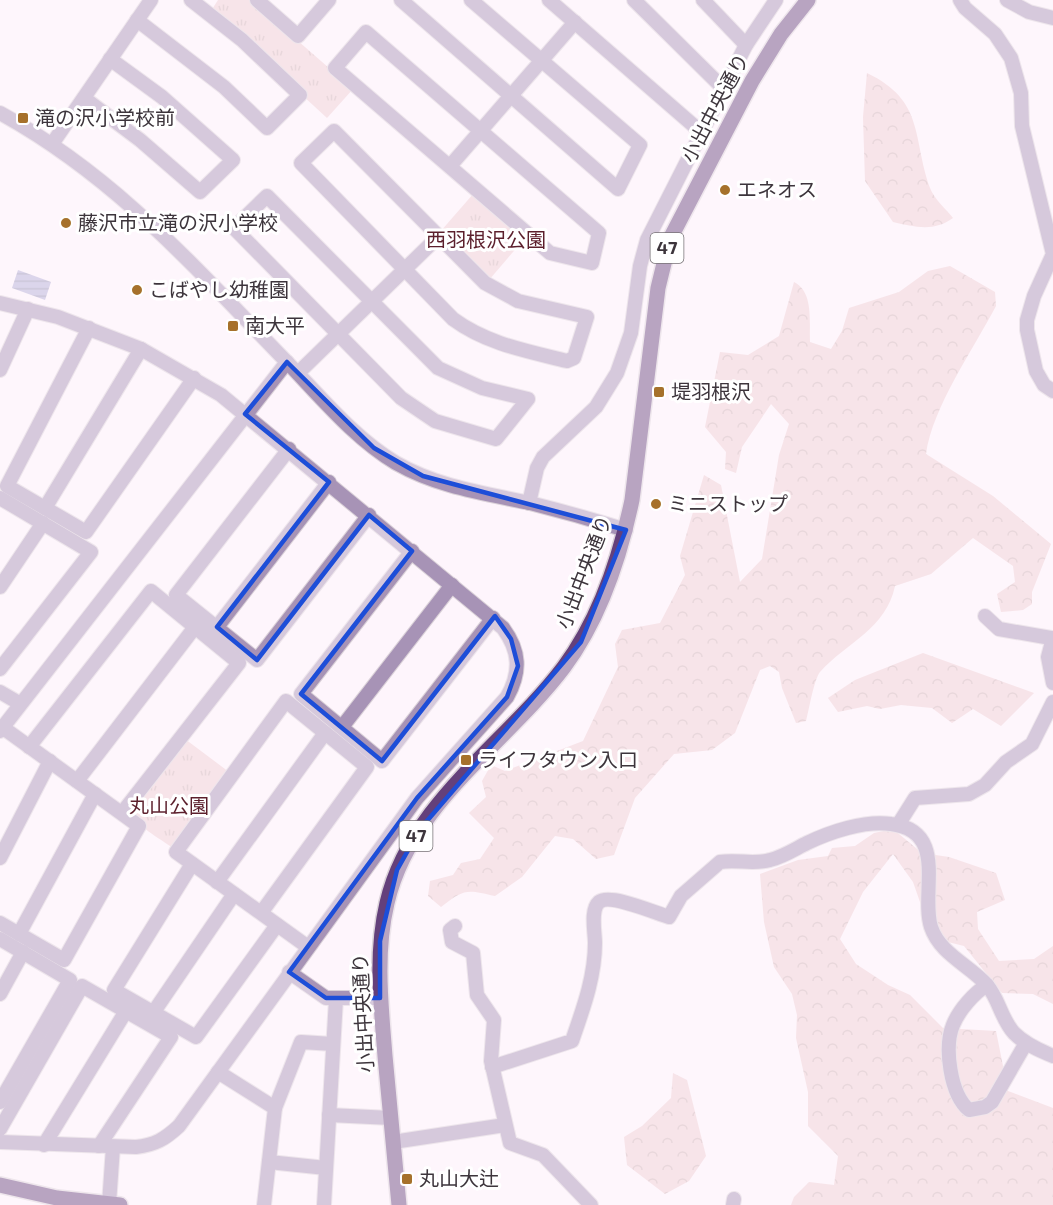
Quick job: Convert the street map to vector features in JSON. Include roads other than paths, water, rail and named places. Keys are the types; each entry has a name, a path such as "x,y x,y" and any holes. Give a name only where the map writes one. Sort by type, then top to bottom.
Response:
{"main road":[{"name":"小出中央通り","path":"399,1205 380,998 380,941 387,902 397,870 420,829 454,786 563,668 581,642 605,589 626,530 632,500 658,288 670,239 756,73 781,34 808,0"},
{"path":"0,1185 57,1198 114,1204"}],"street":[{"path":"52,144 151,0"},
{"path":"137,20 201,68 267,128 300,95 242,40 191,0"},
{"path":"257,0 298,36 329,0"},
{"path":"400,0 618,189 640,145 471,0"},
{"path":"549,0 701,132"},
{"path":"634,0 723,88"},
{"path":"703,0 746,45"},
{"path":"960,0 965,8 995,34 1011,58 1021,93 1022,126 1053,254 1034,296 1027,330 1036,371 1044,385 1053,391"},
{"path":"1007,0 1029,12 1053,18"},
{"path":"529,503 537,468 543,456 596,407 617,373 631,333 639,267 647,240 723,88 772,2"},
{"path":"450,166 575,22"},
{"path":"366,32 599,233 592,263 550,253 450,166 335,68 366,32"},
{"path":"84,98 140,140 200,192 233,160 162,97 110,59"},
{"path":"0,113 52,144 104,182 150,221 374,448 396,462 451,487 529,503 626,530"},
{"path":"334,131 469,269 500,293 518,300 587,317 574,358 567,361 501,345 469,331 453,319 405,270 301,163 334,131"},
{"path":"267,196 371,302 438,368 482,388 528,399 496,439 455,429 417,411 386,384 234,228 267,196"},
{"path":"298,373 438,237"},
{"path":"0,303 89,328 141,349 194,378 289,449 493,618 511,639 517,652 518,666 511,690 417,798 179,1126 168,1136 148,1146 44,1145 0,1142"},
{"path":"0,370 28,309"},
{"path":"89,328 7,486 86,532 194,378"},
{"path":"45,508 141,349"},
{"path":"0,923 64,960 139,826 1,729 287,362"},
{"path":"289,449 176,594 257,660 369,515"},
{"path":"217,627 329,482"},
{"path":"0,498 91,552 0,669"},
{"path":"0,586 43,523"},
{"path":"412,551 301,694 342,728 382,760 493,618"},
{"path":"342,728 452,585"},
{"path":"29,747 151,591 239,663 122,813"},
{"path":"985,616 999,629 1052,638 1048,657 1053,683"},
{"path":"77,781 195,627"},
{"path":"0,692 19,703"},
{"path":"261,913 367,767 286,701 176,852 308,947"},
{"path":"898,825 915,798 969,794 986,785 1006,762 1032,744 1053,702"},
{"path":"217,882 326,733"},
{"path":"0,858 50,762"},
{"path":"19,934 95,794"},
{"path":"492,1067 572,1041 591,983 596,945 595,909 599,902 609,898 669,917 681,896 720,862 757,863 773,860 835,832 887,823 911,831 925,846 930,868 928,914 938,941 987,985 1006,1023 1026,1043 1053,1056"},
{"path":"192,864 114,990 195,1037 277,924"},
{"path":"153,1013 234,894"},
{"path":"455,926 450,930 452,942 473,953 477,995 494,1020 490,1047 492,1067 510,1143 543,1155 591,1205"},
{"path":"0,939 70,980 0,1102"},
{"path":"0,994 23,952"},
{"path":"289,972 326,998 380,998"},
{"path":"987,985 979,990 952,1026 951,1066 956,1089 964,1106 969,1110 978,1110 992,1102 1026,1043"},
{"path":"0,1130 82,986 171,1037 106,1146 114,1204"},
{"path":"324,1205 336,999"},
{"path":"44,1145 126,1011"},
{"path":"264,1205 275,1108 301,1042 333,1044"},
{"path":"218,1072 275,1108"},
{"path":"329,1115 391,1118"},
{"path":"393,1142 505,1125"},
{"path":"269,1162 326,1168"}],"place":[{"name":"滝の沢小学校前","path":"23,118"},
{"name":"エネオス","path":"725,190"},
{"name":"藤沢市立滝の沢小学校","path":"66,223"},
{"name":"こばやし幼稚園","path":"137,290"},
{"name":"南大平","path":"233,326"},
{"name":"堤羽根沢","path":"659,392"},
{"name":"ミニストップ","path":"656,504"},
{"name":"ライフタウン入口","path":"466,760"},
{"name":"丸山大辻","path":"407,1179"}],"park label":[{"name":"西羽根沢公園","path":"486,240"},
{"name":"丸山公園","path":"169,806"}]}
